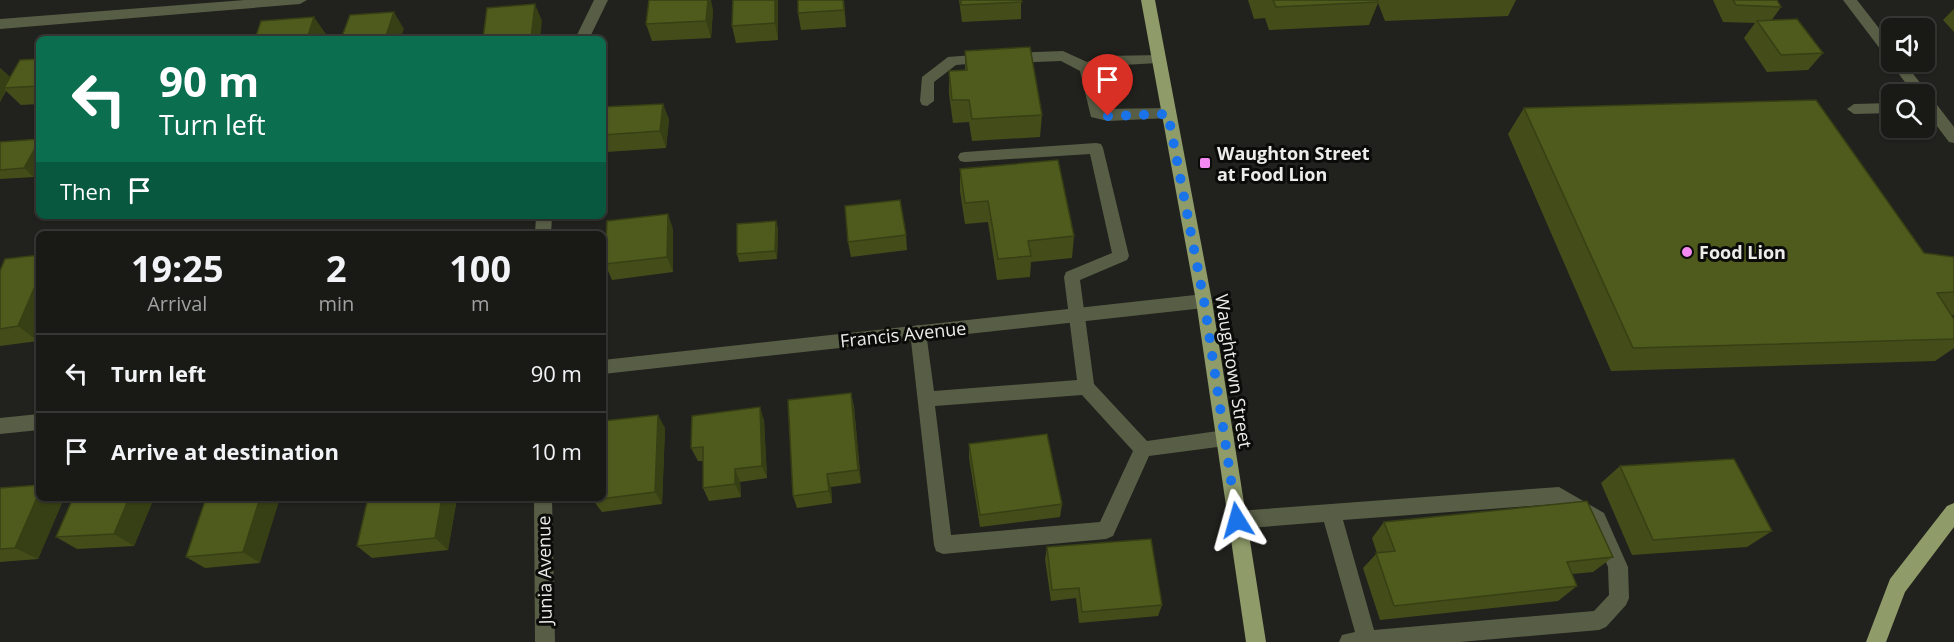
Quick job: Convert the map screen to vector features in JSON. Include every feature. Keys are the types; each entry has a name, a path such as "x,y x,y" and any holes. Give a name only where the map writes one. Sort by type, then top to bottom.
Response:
{"main road":[{"name":"Waughtown Street","path":"1148,0 1204,301 1256,642"},
{"path":"1876,642 1897,586 1954,512"}],"street":[{"path":"0,24 300,0"},
{"path":"583,36 601,0"},
{"path":"1850,0 1881,41"},
{"path":"927,101 927,80 953,60 1064,56 1086,68 1096,113 1108,116 1168,114"},
{"path":"1086,68 1102,61 1158,58"},
{"path":"1854,109 1881,108"},
{"path":"1935,114 1954,138"},
{"path":"965,157 1096,148 1121,256 1072,277 1086,387 1143,449"},
{"name":"Francis Avenue","path":"606,367 1204,301"},
{"path":"918,332 943,546 1107,530 1143,449"},
{"path":"926,399 1086,387"},
{"path":"0,426 36,422"},
{"path":"1143,449 1225,438"},
{"path":"1237,520 1331,512 1558,495 1597,519 1618,567 1619,598 1599,620 1362,641 1331,512"},
{"name":"Junia Avenue","path":"543,501 545,642"}],"building":[{"path":"649,0 708,0 706,21 646,24"},
{"path":"733,0 775,0 775,23 732,26"},
{"path":"798,0 843,0 844,10 798,13"},
{"path":"961,0 1021,0 1022,2 961,5"},
{"path":"1273,0 1377,0 1378,2 1276,7"},
{"path":"1733,0 1777,0 1781,7 1736,5"},
{"path":"535,4 531,36 483,36 487,8"},
{"path":"394,12 386,36 342,36 350,15"},
{"path":"314,17 308,36 256,36 261,21"},
{"path":"1797,19 1823,53 1781,55 1757,21"},
{"path":"1030,47 1042,115 972,119 969,100 952,100 949,71 967,70 965,51"},
{"path":"36,59 36,86 4,88 20,60"},
{"path":"1816,100 1924,253 1954,257 1954,292 1937,293 1954,319 1954,339 1633,348 1524,108"},
{"path":"663,104 660,131 606,135 606,107"},
{"path":"36,139 36,146 24,168 0,170 0,142"},
{"path":"1058,160 1074,236 1028,241 1031,256 998,259 988,201 965,203 960,169"},
{"path":"900,200 906,235 848,242 845,206"},
{"path":"668,214 667,257 606,264 607,221"},
{"path":"776,221 775,251 737,254 737,224"},
{"path":"36,255 36,284 18,326 0,329 0,271 5,259"},
{"path":"851,393 858,470 827,474 829,491 793,496 788,400"},
{"path":"760,407 762,466 735,469 735,484 703,488 703,447 691,448 692,416"},
{"path":"658,415 655,492 606,498 606,421"},
{"path":"1047,434 1062,504 980,515 969,444"},
{"path":"1734,459 1772,531 1653,540 1620,466"},
{"path":"36,485 36,500 15,548 0,549 0,488"},
{"path":"72,501 128,501 114,534 56,537"},
{"path":"205,501 259,501 243,552 186,557"},
{"path":"367,501 441,501 435,538 357,546"},
{"path":"1587,501 1613,557 1567,562 1577,586 1394,606 1376,553 1395,551 1384,522"},
{"path":"1151,539 1162,605 1082,612 1079,588 1052,590 1047,547"}],"place":[{"name":"Waughton Street at Food Lion","path":"1205,163"},
{"name":"Food Lion","path":"1687,252"}],"route":[{"path":"1108,116 1168,114 1204,301 1237,520"}]}
